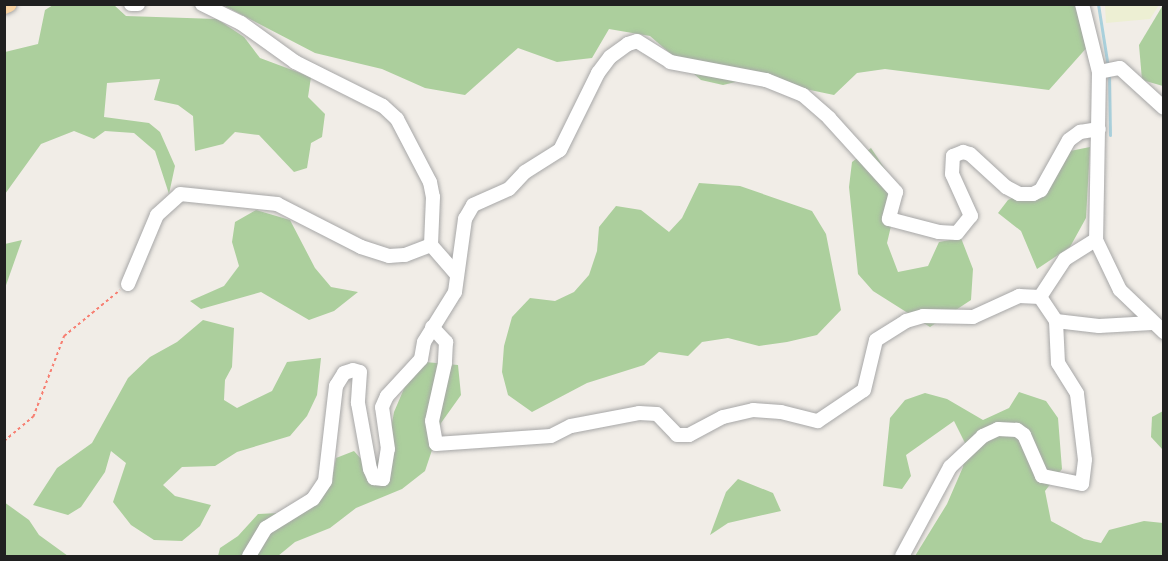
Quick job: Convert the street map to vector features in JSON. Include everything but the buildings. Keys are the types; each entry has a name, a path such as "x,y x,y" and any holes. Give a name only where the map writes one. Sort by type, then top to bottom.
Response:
{"main road":[{"path":"4,6 9,4"}],"street":[{"path":"131,4 138,4"},
{"path":"202,4 241,23 295,62 382,106 397,119 430,182 433,197 431,245 455,273"},
{"path":"1082,4 1100,72 1096,240 1120,290 1164,332"},
{"path":"249,556 266,528 313,499 325,481 336,386 344,373 353,370 360,372 358,403 370,469 374,478 383,478 387,448 382,407 387,396 421,359 432,327 455,292 455,273 465,219 473,205 509,189 525,172 561,150 598,73 610,57 637,41 670,63 766,80 803,95 896,192 889,219 939,232 957,233 971,216 952,174 953,156 963,152 970,154 1006,187 1019,194 1033,194 1041,189 1069,140 1080,132 1100,129"},
{"path":"1100,72 1120,68 1164,108"},
{"path":"128,284 157,215 180,194 277,204 361,247 389,256 405,255 431,245"},
{"path":"1040,297 1071,253 1096,240"},
{"path":"432,327 446,342 445,363 432,421 436,444 551,436 571,426 639,413 657,414 677,435 689,435 723,417 753,410 781,412 818,421 864,390 876,340 906,321 923,316 973,316 1019,296 1040,297"},
{"path":"902,556 950,467 983,436 998,429 1017,430 1024,435 1042,476 1082,484 1085,460 1077,394 1058,363 1056,321 1040,297"},
{"path":"1056,321 1099,326 1152,323"}],"path":[{"path":"4,441 33,417 64,336 128,284"}],"green space":[{"path":"1074,4 1090,44 1049,90 885,69 857,73 834,95 752,78 723,85 701,80 650,36 609,29 592,58 557,62 518,48 465,95 425,88 382,69 315,53 223,5"},
{"path":"1159,4 1150,19 1106,23 1105,5"},
{"path":"53,5 114,5 126,16 217,19 244,37 260,58 311,77 308,97 325,114 322,137 311,143 307,168 294,172 259,135 235,132 223,144 195,151 193,116 178,105 154,100 160,79 107,83 104,117 149,123 160,132 175,166 169,194 155,151 134,133 105,131 94,139 74,131 41,144 5,194 5,52 38,44 45,10"},
{"path":"1163,5 1163,86 1142,80 1139,45"},
{"path":"1090,147 1086,218 1070,247 1037,269 1021,231 998,213 1008,200 1042,184 1055,154"},
{"path":"871,148 891,178 895,209 887,243 898,272 928,266 939,242 961,238 973,269 971,300 930,327 873,291 858,274 849,187 852,162"},
{"path":"699,183 740,186 812,211 826,234 841,310 817,335 787,342 759,346 728,338 702,342 688,356 659,352 644,365 587,383 532,412 508,395 502,372 504,346 512,317 530,298 555,301 574,292 589,275 597,251 599,227 616,206 641,210 669,232 682,218"},
{"path":"256,210 290,220 315,268 331,287 358,292 334,311 309,320 261,292 201,309 190,301 224,286 239,266 232,242 235,222"},
{"path":"22,240 5,288 5,244"},
{"path":"203,320 234,328 232,367 225,380 224,400 237,408 272,391 287,362 321,358 317,395 307,416 290,436 237,452 215,466 182,467 163,485 175,496 211,505 200,526 182,541 154,540 131,525 113,502 126,463 111,451 105,472 81,507 68,515 33,505 57,468 92,443 128,378 150,357 177,342"},
{"path":"425,362 458,365 461,395 441,423 425,471 402,489 356,508 330,528 295,542 278,556 218,556 220,548 238,536 258,514 280,513 331,484 336,458 354,451 370,469 387,450 394,412 406,384"},
{"path":"1019,392 1046,401 1058,418 1062,469 1045,491 1051,521 1084,539 1101,543 1109,530 1144,521 1163,523 1163,556 915,556 947,504 963,467 966,445 954,421 906,455 911,476 902,489 883,486 890,418 905,400 925,393 947,399 983,420 1009,408"},
{"path":"1163,411 1163,450 1151,437 1152,417"},
{"path":"738,479 773,493 781,511 728,523 710,535 726,492"},
{"path":"4,502 29,520 39,535 68,556 5,556"}],"waterway":[{"path":"1098,4 1108,67"},
{"path":"1109,73 1110,135"}]}
